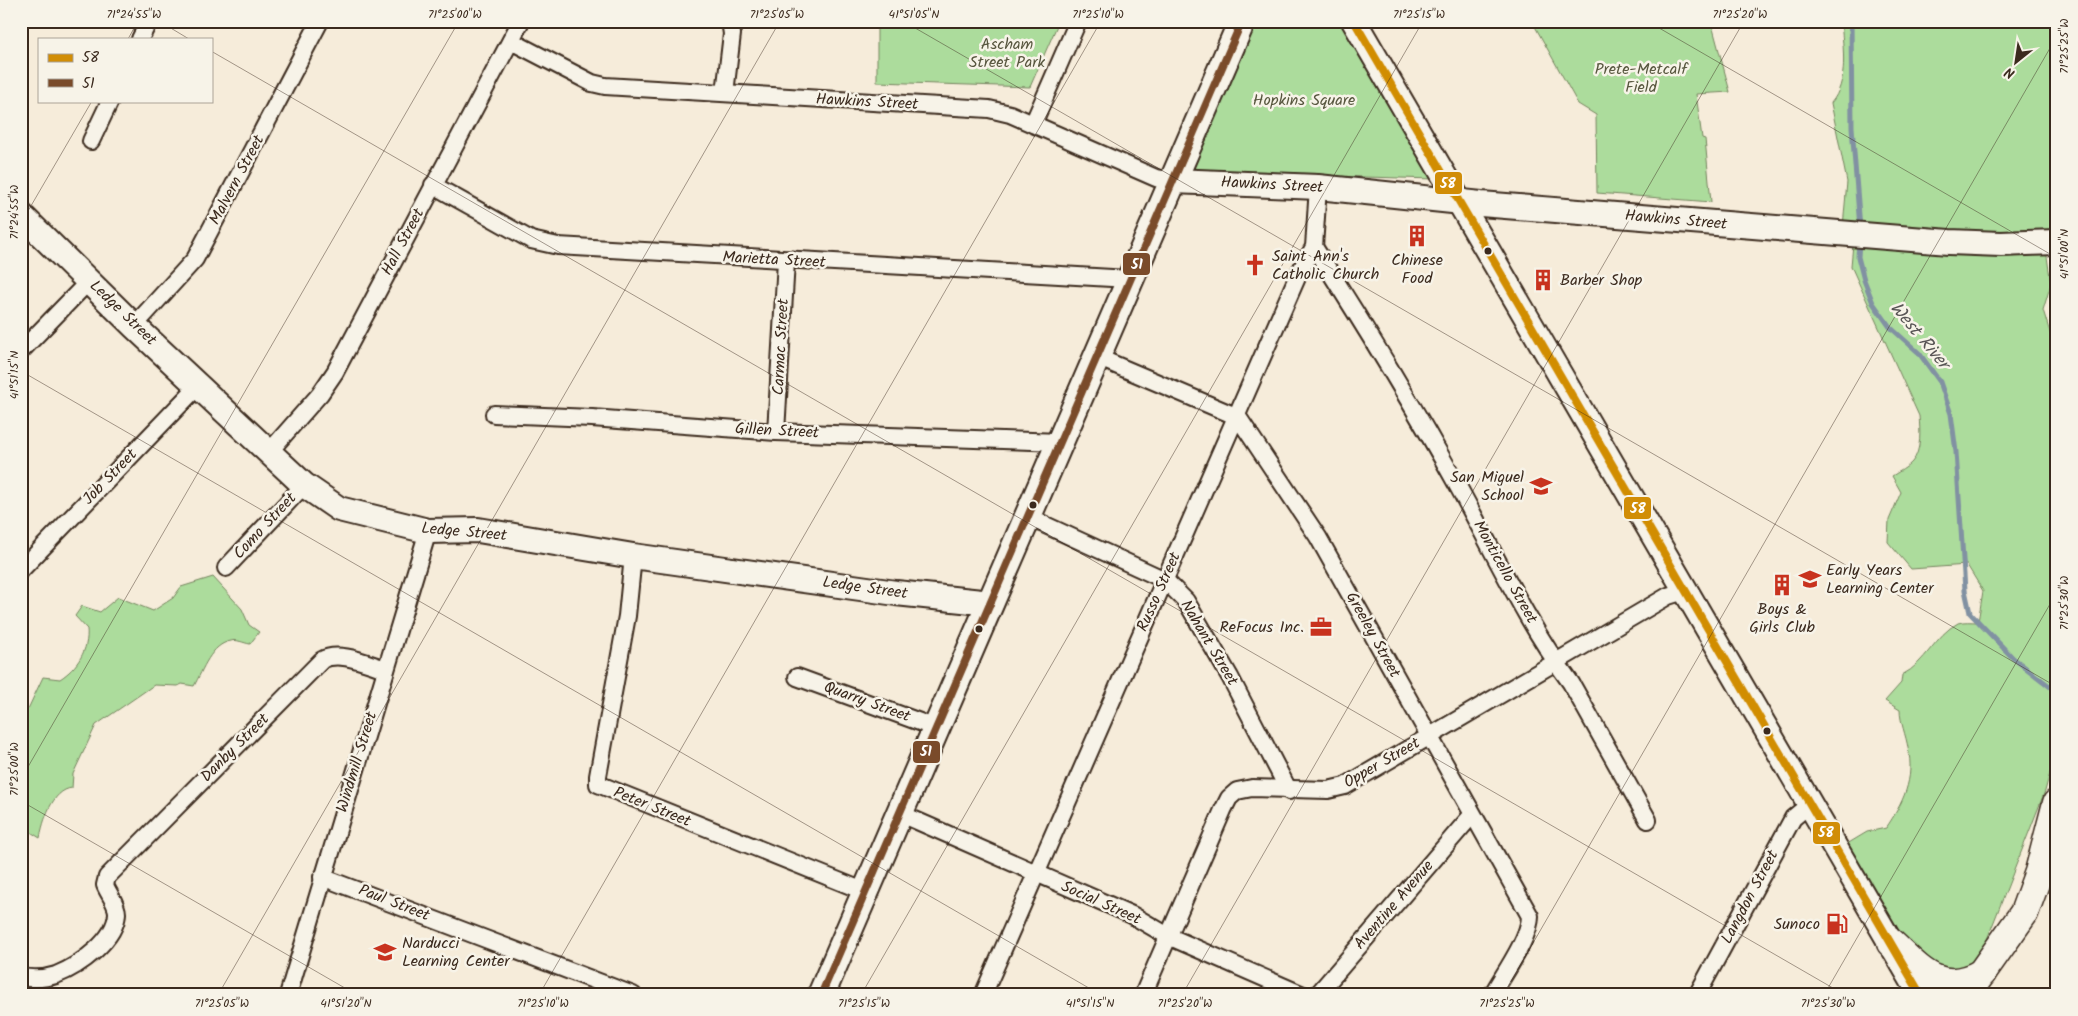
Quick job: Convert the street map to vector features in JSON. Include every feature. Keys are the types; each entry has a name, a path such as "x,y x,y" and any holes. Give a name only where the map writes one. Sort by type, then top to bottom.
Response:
{"highway":[{"path":"1966,995 2024,912 2039,872 2057,803"},
{"path":"1891,943 1932,979 1945,983 1969,980 1982,973"}],"main road":[{"path":"821,995 1242,21"}],"street":[{"path":"140,38 149,21"},
{"name":"Malvern Street","path":"134,326 195,260 320,21"},
{"name":"Hall Street","path":"269,452 320,394 335,372 521,21"},
{"path":"725,93 732,34 730,21"},
{"path":"1033,124 1078,21"},
{"path":"1354,21 1684,591 1921,995"},
{"name":"Hawkins Street","path":"511,41 592,82 605,86 988,109 1010,114 1156,178 1173,181 1318,187 1459,202 1976,244 2057,242"},
{"path":"91,141 110,102"},
{"name":"Marietta Street","path":"433,185 542,244 786,261 1129,279"},
{"name":"Russo Street","path":"983,995 1164,580 1238,417 1299,273 1314,247 1318,187"},
{"name":"Ledge Street","path":"21,215 90,280 134,326 304,485 339,509 428,531 478,530 633,556 991,603"},
{"name":"Monticello Street","path":"1314,247 1429,434 1556,663 1571,683 1648,820"},
{"name":"Carmac Street","path":"776,432 786,261"},
{"path":"21,351 90,280"},
{"path":"1097,357 1238,417"},
{"name":"Job Street","path":"21,570 199,385"},
{"name":"Gillen Street","path":"494,414 592,418 776,432 1061,442"},
{"name":"Greeley Street","path":"1238,417 1318,536 1530,916 1530,924 1524,938 1492,995"},
{"name":"Como Street","path":"226,568 304,485"},
{"name":"Nahant Street","path":"1028,517 1164,580 1186,601 1230,677 1290,790"},
{"name":"Windmill Street","path":"288,995 322,877 428,531"},
{"name":"Peter Street","path":"633,556 627,616 598,784 866,892"},
{"name":"Opper Street","path":"1143,995 1229,798 1237,791 1252,788 1328,790 1345,786 1668,596 1684,591"},
{"name":"Danby Street","path":"21,977 35,979 55,975 83,959 103,941 113,930 117,911 105,885 107,877 322,660 329,656 339,656 386,669"},
{"name":"Quarry Street","path":"797,676 936,728"},
{"name":"Langdon Street","path":"1697,995 1793,818 1810,804"},
{"name":"Social Street","path":"899,814 1132,915 1168,936 1303,995"},
{"name":"Aventine Avenue","path":"1317,995 1472,815"},
{"name":"Paul Street","path":"322,877 633,995"}],"green space":[{"name":"Ascham Street Park","path":"877,21 1059,21 1030,87 877,82"},
{"name":"Hopkins Square","path":"1255,21 1347,21 1435,179 1189,172"},
{"name":"Prete-Metcalf Field","path":"1532,21 1711,21 1730,92 1696,94 1702,138 1705,139 1711,202 1597,193 1596,115 1578,104"},
{"path":"1841,21 2057,21 2057,222 2045,243 2051,284 2043,310 2057,355 2057,748 2045,791 1977,965 1950,992 1912,963 1842,847 1867,832 1886,828 1898,809 1909,780 1910,759 1900,710 1885,701 1901,683 1902,675 1918,664 1950,628 1960,622 1978,622 1983,591 1967,565 1911,569 1888,542 1889,520 1901,492 1892,476 1908,466 1915,457 1920,440 1920,427 1919,416 1851,266 1854,233 1843,227 1847,182 1831,103 1837,95 1843,75"},
{"path":"213,577 242,609 249,625 259,632 250,644 235,640 224,643 208,659 194,686 182,684 178,686 154,685 96,725 73,774 72,788 59,794 54,800 43,823 40,838 21,826 21,714 28,709 43,677 60,679 81,658 86,644 87,629 75,616 82,606 100,612 118,597 153,611 173,598 181,587"}],"waterway":[{"name":"West River","path":"1851,21 1852,127 1860,228"},
{"name":"West River","path":"1859,241 1858,257 1873,303 1890,327 1919,353 1940,382 1951,414 1956,452 1965,590 1970,613 2013,658 2057,692"}],"transit line":[{"name":"51","path":"821,995 1242,21"},
{"name":"58","path":"1354,21 1921,995"}],"place":[{"name":"Chinese Food","path":"1417,236"},
{"name":"Saint Ann's Catholic Church","path":"1255,265"},
{"name":"Barber Shop","path":"1543,280"},
{"name":"San Miguel School","path":"1541,486"},
{"name":"Early Years Learning Center","path":"1810,579"},
{"name":"Boys & Girls Club","path":"1782,585"},
{"name":"ReFocus Inc.","path":"1321,627"},
{"name":"Sunoco","path":"1837,924"},
{"name":"Narducci Learning Center","path":"385,952"}]}
